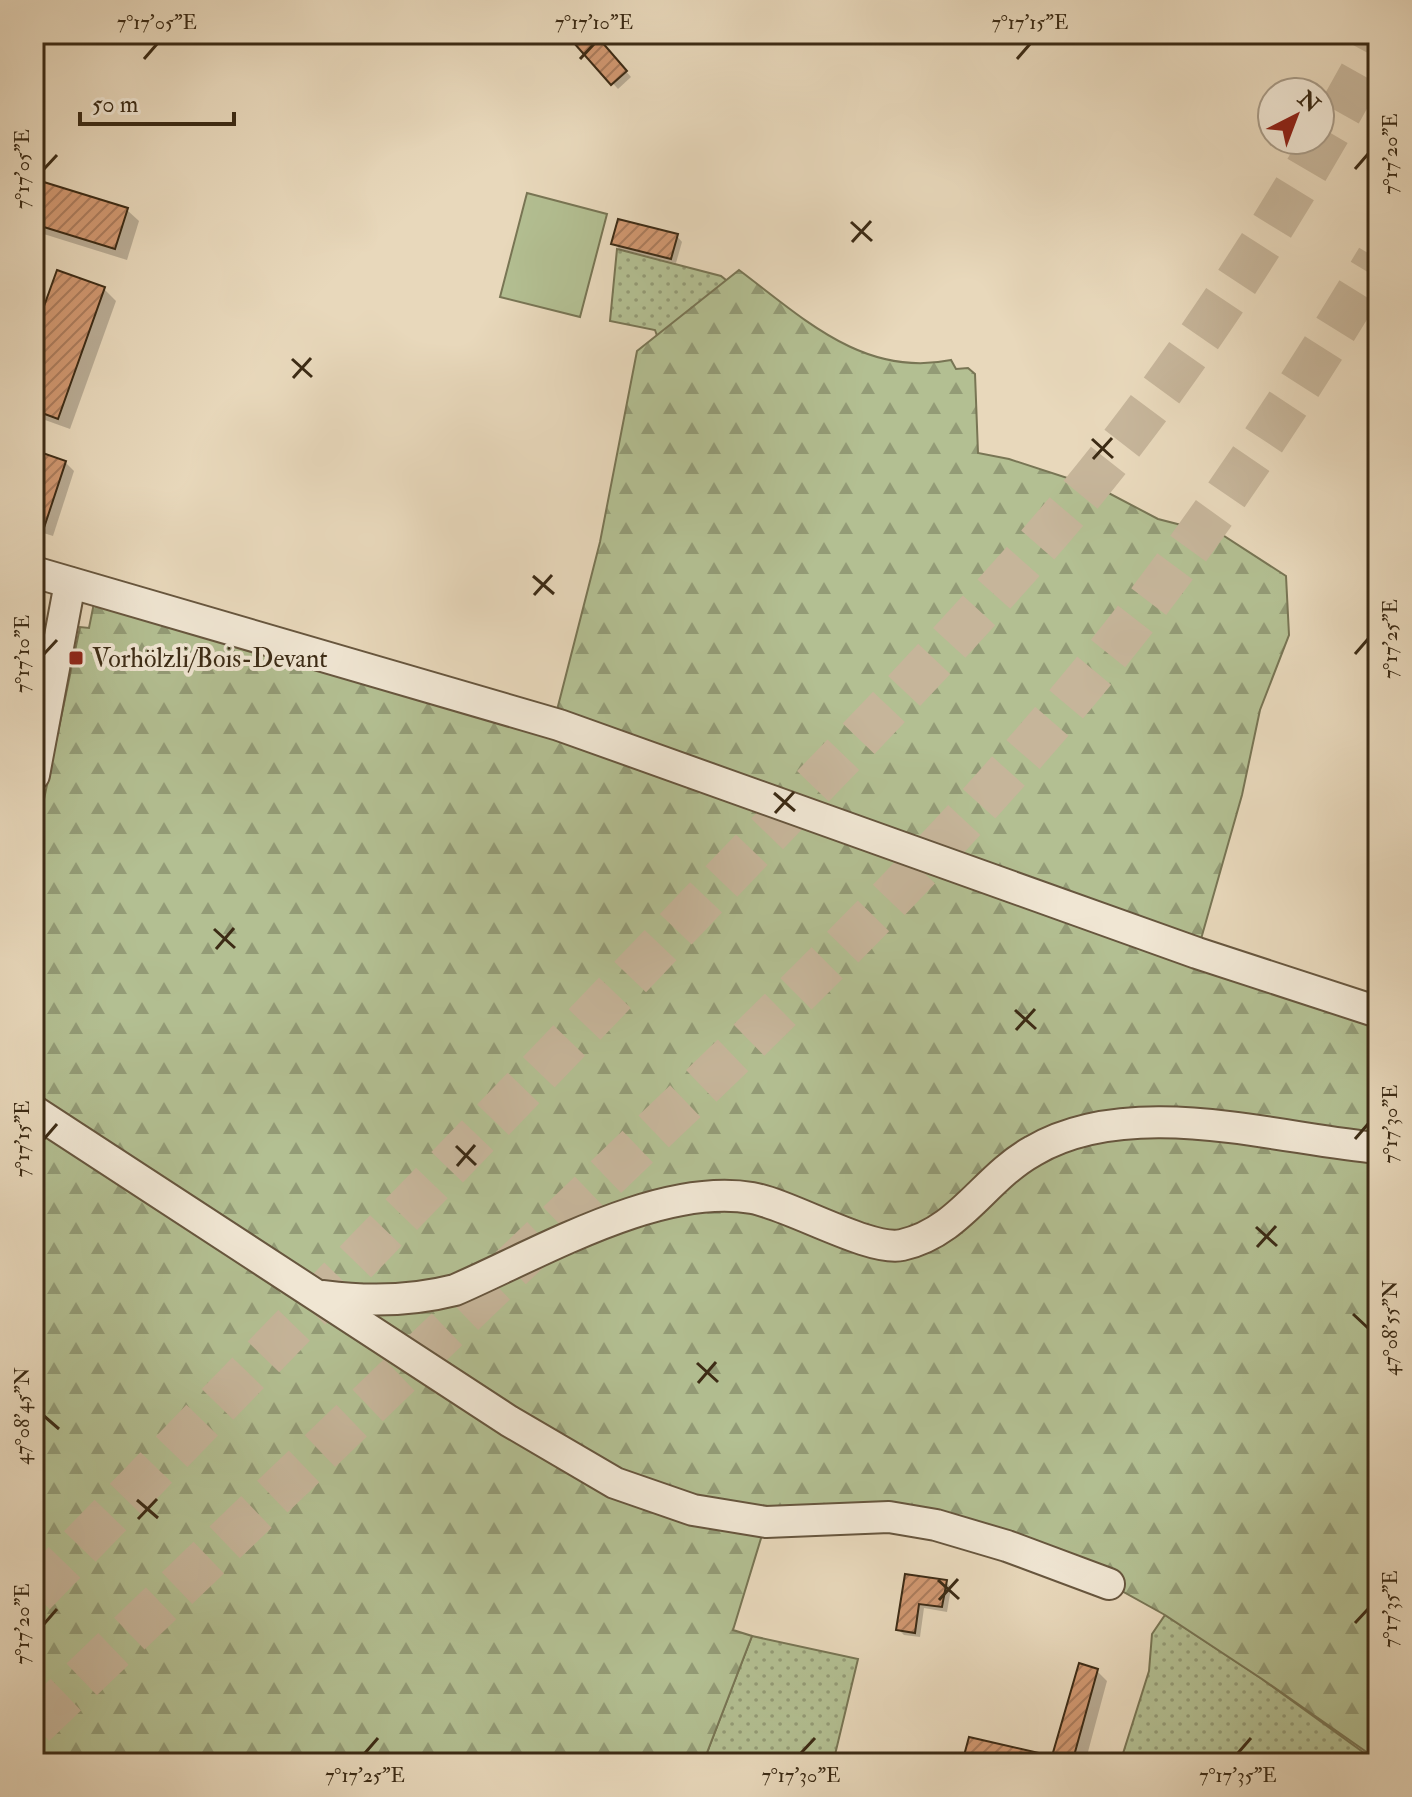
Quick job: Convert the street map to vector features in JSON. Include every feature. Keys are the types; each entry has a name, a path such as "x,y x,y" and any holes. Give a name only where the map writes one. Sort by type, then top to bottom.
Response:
{"street":[{"path":"34,572 559,725 1197,953 1378,1012"},
{"path":"34,775 70,583"},
{"path":"34,1111 548,1446 615,1483 656,1499 766,1522 910,1519 978,1536 1109,1584"},
{"path":"314,1295 361,1301 428,1296 455,1290 634,1213 676,1199 717,1195 752,1198 790,1208 845,1231 898,1246 928,1237 955,1221 1017,1160 1082,1128 1121,1124 1248,1127 1378,1148"}],"green space":[{"path":"527,193 607,214 580,317 500,297"},
{"path":"617,249 721,276 808,347 662,350 655,330 610,321"},
{"path":"739,270 811,324 863,352 890,360 920,363 951,360 956,369 968,368 975,374 978,453 1009,459 1101,489 1158,519 1224,536 1286,576 1289,635 1260,710 1242,795 1197,953 1378,1012 1378,1760 1165,1615 1109,1584 978,1536 766,1522 733,1630 752,1636 703,1763 34,1763 34,847 80,627 89,628 95,598 557,710 600,542 637,351"},
{"path":"1165,1615 1262,1679 1378,1763 1120,1763 1149,1671 1152,1634"},
{"path":"752,1636 858,1659 833,1763 703,1763"}],"building":[{"path":"566,34 595,34 627,71 611,85"},
{"path":"34,179 128,208 115,249 34,224"},
{"path":"618,219 678,234 671,259 611,244"},
{"path":"57,270 105,287 58,419 34,410 34,334"},
{"path":"34,450 66,461 37,549 34,548"},
{"path":"905,1574 947,1580 942,1607 919,1604 915,1633 896,1630"},
{"path":"1079,1663 1098,1669 1072,1763 962,1763 969,1737 1052,1756"}],"tunnel":[{"path":"34,1594 874,722 1049,532 1142,417 1227,296 1306,171 1378,43"},
{"path":"34,1725 747,1042 874,916 956,829 1074,695 1157,591 1272,428 1378,259"}],"place":[{"name":"Vorhölzli/Bois-Devant","path":"76,658"}]}
